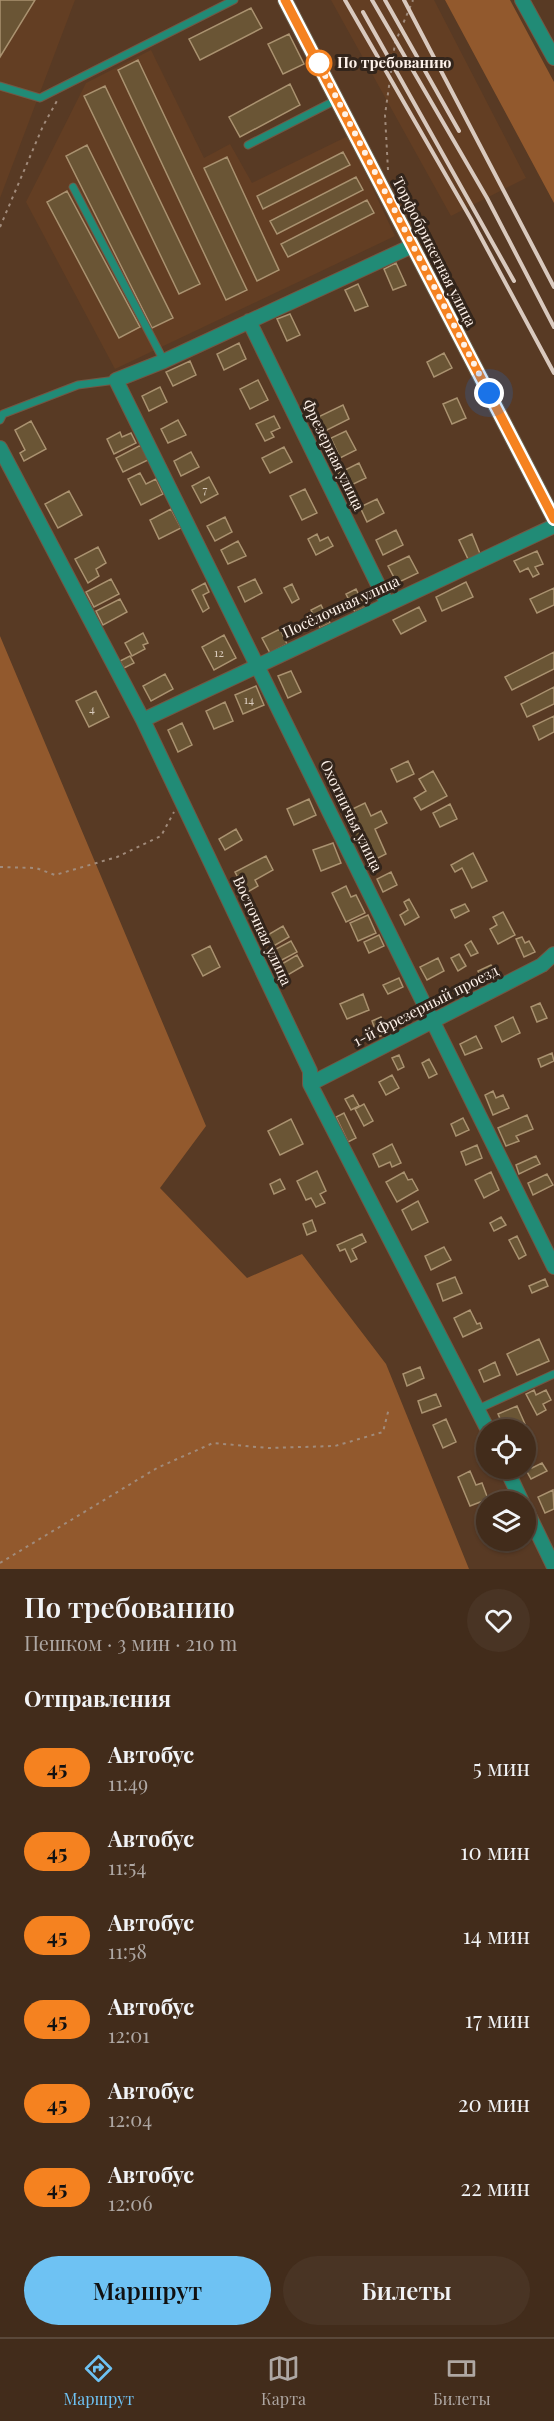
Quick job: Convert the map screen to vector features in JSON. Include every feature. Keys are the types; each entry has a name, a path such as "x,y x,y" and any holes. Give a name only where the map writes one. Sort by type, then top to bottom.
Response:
{"street":[{"name":"Торфобрикетная улица","path":"285,0 554,519"},
{"path":"522,0 554,58"},
{"path":"116,380 164,361 412,246"},
{"name":"Фрезерная улица","path":"249,321 387,603"},
{"name":"Охотничья улица","path":"116,380 554,1267"},
{"name":"Восточная улица","path":"0,448 143,720 310,1071 310,1084 483,1419"},
{"name":"Посёлочная улица","path":"143,720 554,526"},
{"name":"1-й Фрезерный проезд","path":"310,1084 542,965 554,954"},
{"path":"536,1528 553,1561"}],"lane":[{"path":"0,86 40,98 234,0"},
{"path":"248,145 338,99"},
{"path":"73,187 164,361"},
{"path":"0,420 3,414 78,385 116,380"},
{"path":"478,1409 554,1374"}],"path":[{"path":"388,180 385,115 394,43 413,0"},
{"path":"0,227 43,126 66,86"},
{"path":"0,867 36,868 55,875 117,857 161,836 181,799"},
{"path":"0,1563 157,1468 213,1443 268,1448 335,1446 383,1432 389,1408"}],"shaded area":[{"path":"0,0 75,0 0,198"},
{"path":"331,0 434,0 526,178 451,216"},
{"path":"445,0 510,0 554,82 554,203"},
{"path":"151,50 204,158 230,144 252,183 348,136 395,236 115,369 26,202 86,83"},
{"path":"0,636 206,1126 160,1188 247,1278 302,1254 386,1364 469,1569 0,1569"}],"building":[{"path":"0,0 35,0 0,57"},
{"path":"251,8 262,28 200,60 189,39"},
{"path":"289,34 304,64 283,74 268,44"},
{"path":"138,60 247,290 226,300 118,70"},
{"path":"290,84 300,105 240,137 229,117"},
{"path":"105,86 200,284 179,294 84,96"},
{"path":"87,145 173,318 152,328 66,156"},
{"path":"343,152 350,165 263,209 257,196"},
{"path":"227,157 279,270 257,281 204,168"},
{"path":"356,177 363,190 277,234 270,221"},
{"path":"67,191 140,327 119,338 47,202"},
{"path":"367,200 374,213 288,257 281,244"},
{"path":"396,263 406,285 393,290 384,269"},
{"path":"358,284 368,306 355,311 345,290"},
{"path":"290,314 300,335 287,341 277,319"},
{"path":"239,343 246,359 224,370 217,354"},
{"path":"444,353 452,368 434,377 427,362"},
{"path":"190,361 196,375 173,386 166,372"},
{"path":"258,380 268,400 250,409 240,389"},
{"path":"160,387 167,402 149,411 142,396"},
{"path":"457,398 466,418 452,424 443,404"},
{"path":"343,405 349,419 323,432 316,418"},
{"path":"274,416 280,428 271,432 274,437 265,441 256,424"},
{"path":"178,420 186,435 168,443 161,429"},
{"path":"31,421 46,449 24,461 20,453 25,450 15,430"},
{"path":"346,431 356,450 340,458 331,438"},
{"path":"120,432 122,437 131,433 136,443 114,454 107,439"},
{"path":"141,445 148,460 123,472 116,458"},
{"path":"284,447 292,462 270,473 262,458"},
{"path":"191,452 199,467 181,476 174,461"},
{"path":"359,463 366,478 345,488 337,474"},
{"path":"140,473 146,484 156,479 163,494 141,505 128,479"},
{"path":"209,477 218,494 201,503 192,486"},
{"path":"305,489 317,513 302,520 290,496"},
{"path":"69,491 82,515 58,528 45,504"},
{"path":"377,499 384,513 367,522 360,507"},
{"path":"171,509 181,528 159,539 150,520"},
{"path":"225,517 232,532 215,541 207,526"},
{"path":"396,530 403,545 383,555 376,540"},
{"path":"317,534 320,541 328,537 333,546 316,555 308,539"},
{"path":"472,534 481,556 469,561 459,540"},
{"path":"238,541 246,556 228,564 221,550"},
{"path":"98,547 106,563 96,569 99,576 88,583 75,559"},
{"path":"537,551 543,564 535,567 539,574 533,577 528,568 520,572 514,561"},
{"path":"409,556 418,573 397,583 388,566"},
{"path":"111,579 119,594 94,607 86,592"},
{"path":"255,579 262,593 245,602 238,587"},
{"path":"466,582 473,597 442,611 436,597"},
{"path":"205,583 209,592 203,595 209,608 203,612 192,590"},
{"path":"292,584 299,599 292,603 284,588"},
{"path":"554,588 554,605 537,613 530,599"},
{"path":"356,589 365,607 355,612 346,594"},
{"path":"120,599 127,612 103,625 96,611"},
{"path":"321,605 330,623 320,628 311,610"},
{"path":"419,607 426,621 401,634 393,620"},
{"path":"280,629 287,644 270,653 262,638"},
{"path":"143,633 148,643 143,645 145,649 132,656 125,643"},
{"path":"224,635 236,658 214,670 202,647"},
{"path":"554,652 554,669 512,690 505,677"},
{"path":"130,656 134,663 124,668 120,661"},
{"path":"291,671 301,692 288,698 278,676"},
{"path":"165,674 173,689 151,701 143,686"},
{"path":"256,686 264,705 243,714 235,695"},
{"path":"554,687 554,704 527,717 521,704"},
{"path":"96,691 109,717 89,727 76,701"},
{"path":"225,702 233,721 214,729 206,711"},
{"path":"554,716 554,732 539,740 533,726"},
{"path":"182,723 192,745 178,752 168,730"},
{"path":"408,761 414,774 397,782 391,769"},
{"path":"433,771 447,796 421,810 414,798 426,791 419,779"},
{"path":"309,799 316,815 294,825 287,809"},
{"path":"365,803 371,816 381,811 387,823 375,829 386,854 368,863 344,813"},
{"path":"450,804 457,819 440,827 433,813"},
{"path":"236,829 242,840 225,850 219,839"},
{"path":"333,843 341,863 321,871 313,850"},
{"path":"473,853 487,881 472,888 462,868 455,872 451,865"},
{"path":"266,856 273,870 255,880 258,886 246,893 235,872"},
{"path":"391,872 397,885 383,892 377,879"},
{"path":"346,886 351,897 356,895 365,913 346,922 332,893"},
{"path":"409,899 419,917 405,925 400,915 408,910 404,902"},
{"path":"465,904 469,911 455,918 451,910"},
{"path":"503,912 515,935 498,944 490,929 497,925 493,917"},
{"path":"368,915 376,933 358,941 350,923"},
{"path":"283,926 289,937 272,947 266,936"},
{"path":"379,935 384,946 369,953 364,942"},
{"path":"522,937 525,943 529,941 535,952 524,957 516,939"},
{"path":"291,941 297,952 280,961 274,950"},
{"path":"471,941 478,953 471,956 465,945"},
{"path":"210,946 220,967 203,976 192,955"},
{"path":"459,954 466,966 458,971 451,958"},
{"path":"297,955 303,966 286,976 280,965"},
{"path":"438,958 444,971 427,980 420,967"},
{"path":"491,965 496,975 483,981 478,971"},
{"path":"399,978 403,987 388,994 383,985"},
{"path":"363,994 369,1010 347,1019 340,1004"},
{"path":"540,1003 547,1018 537,1022 531,1007"},
{"path":"381,1017 388,1033 378,1037 372,1021"},
{"path":"513,1017 520,1033 502,1042 495,1026"},
{"path":"476,1036 482,1048 465,1055 460,1044"},
{"path":"552,1053 554,1061 541,1067 538,1059"},
{"path":"399,1055 404,1067 398,1070 392,1058"},
{"path":"429,1059 437,1074 429,1078 422,1063"},
{"path":"392,1075 399,1088 386,1095 379,1082"},
{"path":"493,1091 496,1098 503,1095 509,1108 493,1115 485,1095"},
{"path":"353,1095 359,1106 351,1110 345,1099"},
{"path":"364,1104 373,1121 364,1126 355,1109"},
{"path":"344,1113 356,1138 348,1142 336,1117"},
{"path":"527,1115 533,1129 516,1136 519,1141 506,1146 498,1128"},
{"path":"463,1118 469,1130 456,1136 451,1124"},
{"path":"291,1119 303,1144 280,1155 268,1131"},
{"path":"392,1144 401,1163 392,1167 390,1162 379,1167 373,1154"},
{"path":"477,1145 482,1158 466,1165 461,1152"},
{"path":"536,1156 540,1164 519,1174 516,1165"},
{"path":"317,1171 326,1191 320,1194 325,1203 316,1207 311,1198 306,1200 297,1181"},
{"path":"404,1172 408,1180 412,1179 418,1190 397,1202 386,1182"},
{"path":"491,1172 499,1190 484,1198 475,1180"},
{"path":"547,1174 553,1185 533,1195 528,1183"},
{"path":"280,1179 285,1189 274,1194 270,1184"},
{"path":"418,1201 428,1222 412,1230 402,1210"},
{"path":"501,1217 506,1225 494,1231 490,1223"},
{"path":"312,1220 316,1231 307,1235 303,1224"},
{"path":"362,1234 366,1242 352,1249 357,1259 351,1262 345,1249 340,1251 337,1245"},
{"path":"517,1236 526,1255 519,1259 509,1240"},
{"path":"444,1247 451,1260 431,1270 425,1256"},
{"path":"455,1277 462,1293 443,1301 437,1284"},
{"path":"545,1279 548,1286 532,1293 529,1286"},
{"path":"470,1310 477,1324 480,1323 482,1328 463,1337 454,1318"},
{"path":"539,1339 549,1361 517,1375 507,1354"},
{"path":"495,1362 500,1375 484,1382 479,1370"},
{"path":"420,1367 424,1378 407,1386 403,1374"},
{"path":"534,1390 536,1395 546,1390 551,1400 543,1404 546,1410 537,1415 526,1394"},
{"path":"436,1394 441,1406 422,1413 418,1401"},
{"path":"517,1406 523,1419 500,1419 498,1414"},
{"path":"446,1419 456,1442 443,1448 433,1425"},
{"path":"542,1463 547,1471 536,1476 536,1466"},
{"path":"470,1471 476,1485 482,1483 485,1491 476,1491 476,1504 470,1506 458,1477"},
{"path":"553,1490 554,1509 545,1513 538,1497"}],"railway":[{"path":"345,0 471,219 554,373"},
{"path":"372,0 487,198 554,327"},
{"path":"385,0 459,131"},
{"path":"404,0 554,287"},
{"path":"363,12 514,281"}],"bus line":[{"name":"45","path":"285,0 554,519"}],"place":[{"name":"По требованию","path":"319,63"}],"route":[{"path":"319,63 317,60 489,393"}]}
